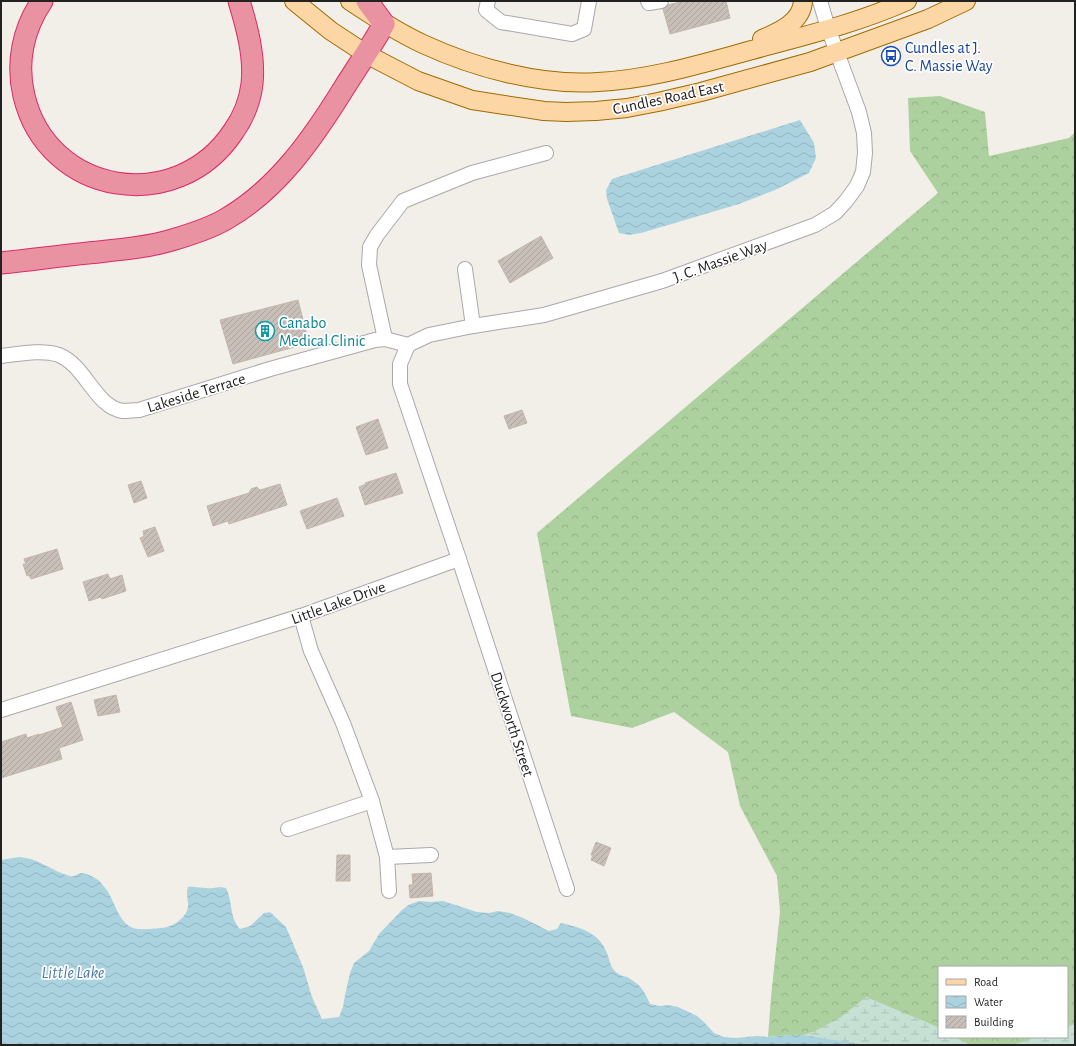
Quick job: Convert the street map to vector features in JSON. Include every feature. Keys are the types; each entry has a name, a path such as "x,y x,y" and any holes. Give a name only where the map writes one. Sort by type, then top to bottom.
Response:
{"highway":[{"path":"42,1 26,29 20,62 22,87 27,109 32,120 39,132 52,147 73,167 98,178 122,184 137,185 149,184 177,177 202,164 222,146 239,123 250,98 252,84 252,55 239,1"},
{"path":"1,263 147,246 172,240 225,219 271,185 289,166 311,138 366,54 384,24 367,1"}],"main road":[{"path":"294,1 331,31 366,54"},
{"path":"350,1 384,24"},
{"path":"726,57 743,47 781,30 793,22 803,5 803,1"},
{"name":"Cundles Road East","path":"384,24 422,44 443,52 521,76 576,82 598,82 631,79 674,72 828,28 907,1"},
{"name":"Cundles Road East","path":"366,54 418,81 472,100 544,111 596,111 627,108 658,102 701,92 810,62 928,19 966,1"}],"street":[{"path":"488,1 486,10 501,22 572,34 584,29 589,1"},
{"path":"648,1 650,3 661,1"},
{"name":"J. C. Massie Way","path":"408,345 429,335 544,314 662,281 814,225 835,213 857,186 863,172 865,153 864,133 859,112 828,28 820,1"},
{"path":"385,339 369,265 370,247 377,235 403,201 472,173 546,153"},
{"path":"465,269 473,326"},
{"name":"Lakeside Terrace","path":"1,356 43,352 59,355 71,362 81,372 101,398 113,407 123,410 139,410 270,369 375,340 385,339 408,345"},
{"path":"408,345 400,364 400,384 458,559"},
{"name":"Little Lake Drive","path":"1,710 301,616 458,559"},
{"name":"Duckworth Street","path":"458,559 566,889"},
{"path":"301,616 311,651 343,723 372,801 387,857 389,891"},
{"path":"288,829 372,801"},
{"path":"387,857 431,855"}],"green space":[{"path":"940,96 985,112 989,156 1069,138 1075,132 1075,1045 867,1045 789,1035 768,1037 780,912 777,876 740,806 728,752 674,712 632,728 571,716 537,533 938,193 910,151 908,98"},
{"path":"866,997 938,1028 938,1038 957,1038 970,1045 770,1044 813,1032 841,1017"},
{"path":"1075,1024 1075,1045 1013,1045 1034,1038 1068,1038 1068,1027"}],"water":[{"path":"800,120 814,143 816,158 809,173 775,190 739,204 641,233 629,235 619,233 607,199 606,190 612,179"},
{"name":"Little Lake","path":"19,857 34,860 70,876 81,873 90,875 100,882 106,889 124,921 136,929 164,928 180,920 188,908 188,887 226,888 230,899 234,920 240,929 250,926 264,913 270,912 286,927 303,967 312,997 322,1019 339,1017 354,963 369,951 379,934 401,911 408,905 419,901 443,901 477,912 489,913 498,911 510,913 549,931 557,929 561,923 590,933 601,942 605,948 614,970 620,975 627,977 639,985 644,991 650,1004 678,1007 697,1016 714,1033 724,1037 736,1038 802,1035 867,1045 1,1045 1,860"}],"building":[{"path":"684,1 726,1 730,18 670,34 663,9 668,5"},
{"path":"541,236 553,258 510,283 498,261"},
{"name":"Canabo Medical Clinic","path":"298,300 309,343 233,364 220,320"},
{"path":"522,410 527,423 509,429 504,416"},
{"path":"378,419 388,448 366,455 356,427"},
{"path":"396,473 403,493 365,505 359,487 366,484 365,483"},
{"path":"141,481 147,498 134,503 128,485"},
{"path":"280,484 287,505 229,524 228,521 213,526 207,506 249,493 251,489 257,487 260,490"},
{"path":"337,498 344,516 307,529 300,511"},
{"path":"155,527 164,551 148,557 140,538 144,536 143,531"},
{"path":"57,549 63,569 31,579 29,575 27,576 23,564 26,564 24,559"},
{"path":"108,574 110,579 122,575 126,591 102,599 101,597 89,601 83,582"},
{"path":"116,695 120,712 98,716 94,700"},
{"path":"71,702 83,740 59,748 62,759 1,778 1,742 26,734 27,738 63,727 56,707"},
{"path":"596,842 611,848 604,866 591,860 593,855 591,855"},
{"path":"337,855 350,855 350,881 336,881"},
{"path":"431,873 433,896 410,898 409,885 413,885 412,874"}],"place":[{"name":"Cundles at J. C. Massie Way","path":"891,56"},
{"name":"Canabo Medical Clinic","path":"265,331"}]}
